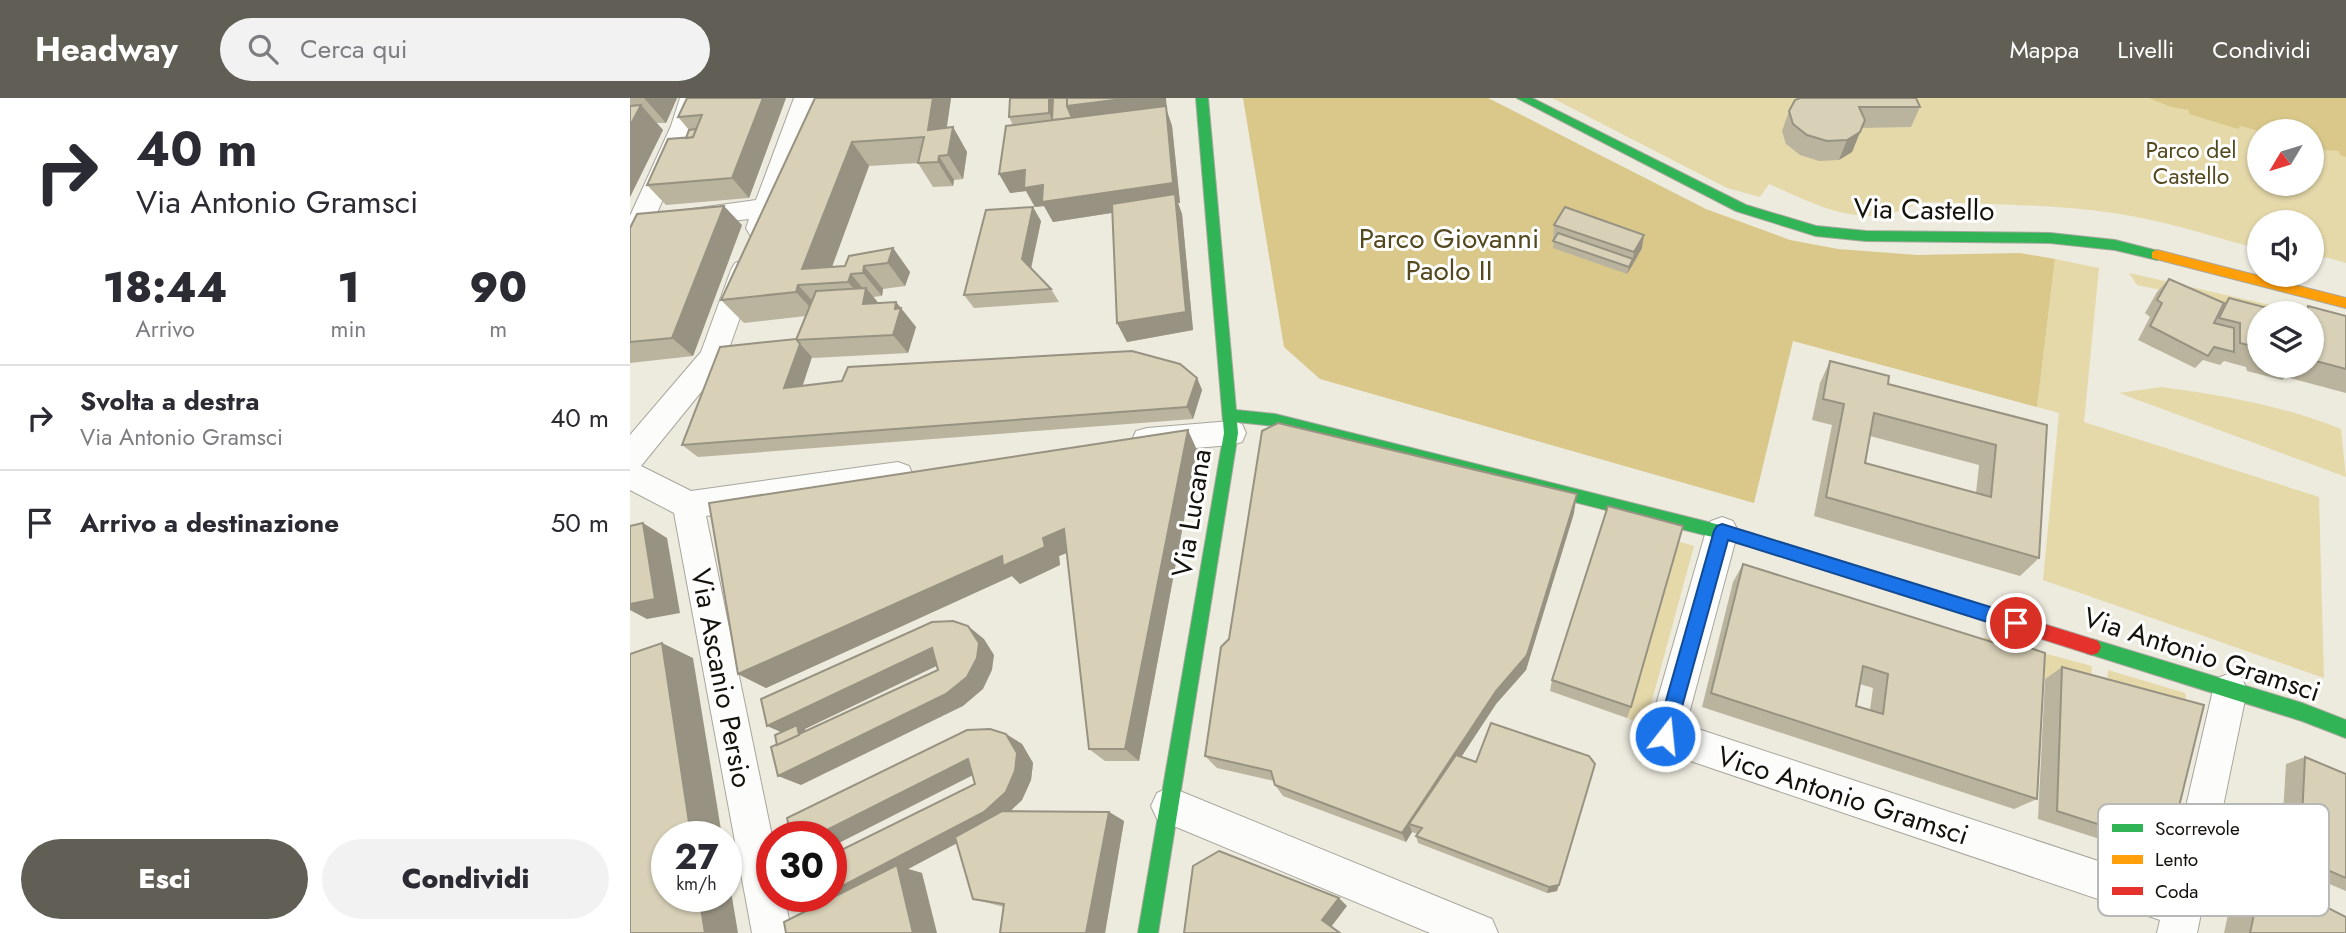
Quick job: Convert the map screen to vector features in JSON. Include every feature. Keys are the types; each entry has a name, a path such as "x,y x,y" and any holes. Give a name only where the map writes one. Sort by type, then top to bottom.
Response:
{"street":[{"path":"635,234 683,125 692,98"},
{"path":"630,457 713,357 806,98"},
{"name":"Via Lucana","path":"1148,933 1230,424 1202,98"},
{"name":"Via Castello","path":"1523,98 1741,208 1816,230 1866,236 2050,238 2115,245 2346,303"},
{"path":"635,234 766,208"},
{"name":"Via Antonio Gramsci","path":"1230,424 1275,420 1722,531 2346,729"},
{"path":"1114,444 1183,435 1230,424"},
{"path":"630,475 688,505 922,471"},
{"name":"Via Ascanio Persio","path":"688,505 772,933"},
{"name":"Vico Antonio Gramsci","path":"1722,531 1665,736 2098,891"},
{"path":"2205,804 2230,690"},
{"path":"1170,806 1478,933"}],"green space":[{"name":"Parco Giovanni Paolo II","path":"1243,98 1488,98 1706,209 1790,240 1838,249 1917,255 2020,253 2055,259 2037,407 1793,341 1754,503 1320,379 1284,347"},
{"name":"Parco del Castello","path":"1552,98 2292,98 2346,116 2346,263 2324,258 2324,210 2247,210 2247,246 2150,220 2089,210 1919,202 1900,211 1862,216 1825,208 1769,184 1760,197 1727,188"},
{"path":"2149,98 2346,98 2346,157 2340,155 2339,151 2324,150 2324,119 2247,119 2247,128 2241,126 2238,129 2189,114 2189,110 2171,107"},
{"path":"2055,259 2099,268 2084,422 2319,497 2324,678 2043,580 2059,413 2037,407"},
{"path":"2129,273 2253,301 2247,301 2247,308 2137,285"},
{"path":"2161,387 2252,402 2341,429 2346,477 2119,393"},
{"path":"1677,541 1694,546 1645,726 1627,718"},
{"path":"1984,637 2092,666 2090,691 2045,679 2045,673 2024,667 1981,643"},
{"path":"2108,670 2185,693 2188,708 2106,695"}],"building":[{"path":"687,98 763,98 732,178 647,185 668,139 693,137 702,115 678,117"},
{"path":"815,98 933,98 928,130 953,127 948,155 939,156 938,162 918,163 924,137 852,142 802,269 845,266 849,256 893,248 888,263 864,266 863,273 851,274 848,282 798,285 796,292 721,300"},
{"path":"1010,98 1049,98 1049,113 1009,117"},
{"path":"1053,98 1067,98 1072,118 1052,120"},
{"path":"1067,98 1130,98 1067,106"},
{"path":"1916,98 1920,107 1859,107 1865,120 1860,132 1847,140 1827,141 1807,135 1793,124 1789,111 1795,100"},
{"path":"641,105 630,126 630,106"},
{"path":"1166,106 1173,183 1042,202 1043,185 1024,188 1025,170 999,174 1006,126"},
{"path":"696,129 693,137 686,138 689,130"},
{"path":"1175,194 1186,312 1117,323 1112,204"},
{"path":"724,206 672,338 630,342 630,228 637,214"},
{"path":"1033,207 1022,259 1051,289 964,295 986,210"},
{"path":"1565,207 1644,235 1634,252 1554,225"},
{"path":"1558,233 1633,259 1629,267 1553,241"},
{"path":"2169,279 2224,303 2214,323 2234,328 2234,352 2214,347 2208,356 2150,326 2162,303 2157,300"},
{"path":"866,288 863,304 896,302 895,309 901,308 893,335 796,340 816,291"},
{"path":"2229,298 2247,303 2247,345 2240,343 2240,323 2219,318"},
{"path":"2324,310 2346,316 2346,369 2324,363"},
{"path":"796,339 800,344 784,388 842,381 848,367 1132,351 1180,364 1197,378 1187,407 682,445 720,347"},
{"path":"1830,361 1889,376 1888,384 2047,425 2039,558 1826,497 1844,404 1823,399","holes":["1874,413 1996,445 1991,497 1865,463"]},
{"path":"1278,423 1577,494 1527,655 1496,691 1402,833 1275,785 1271,771 1205,756 1221,647 1229,639 1262,431"},
{"path":"1188,430 1125,749 1089,749 1064,529 1043,538 1045,547 1003,566 1002,556 738,674 709,503"},
{"path":"1608,506 1683,526 1631,707 1552,680"},
{"path":"643,523 655,599 630,604 630,526"},
{"path":"1743,564 1998,644 1998,637 2045,653 2037,799 1711,693","holes":["1863,666 1888,674 1883,714 1856,706"]},
{"path":"953,621 968,626 979,643 977,658 967,677 946,694 778,776 771,747 938,670 932,648 767,726 761,699 932,622"},
{"path":"662,643 689,821 651,821 651,912 702,912 705,933 630,933 630,654"},
{"path":"2062,667 2204,705 2180,804 2098,804 2098,824 2057,811"},
{"path":"1491,723 1589,756 1595,764 1559,885 1549,887 1416,836 1422,828 1409,824 1456,755 1476,762"},
{"path":"797,725 799,735 777,745 775,735"},
{"path":"990,729 1006,734 1017,753 1015,771 1006,792 984,812 847,884 847,847 975,784 968,759 845,821 788,821 787,818 967,730"},
{"path":"2305,757 2346,774 2346,878 2329,871 2329,804 2303,804"},
{"path":"1002,811 1109,812 1086,933 1000,933 1004,904 973,899 955,837"},
{"path":"1219,851 1339,898 1322,920 1340,933 1184,933 1193,866"},
{"path":"897,865 913,933 786,933 784,922 804,912 847,912 847,890"},
{"path":"2329,908 2346,917 2346,933 2250,933 2254,916 2329,916"}],"traffic: fast":[{"path":"1148,933 1231,433 1202,98"},
{"path":"1523,98 1741,208 1816,231 1866,236 2050,238 2115,245 2157,255"},
{"path":"1230,415 1275,420 1748,539"},
{"path":"2092,647 2302,712 2346,729"}],"traffic: slow":[{"path":"2157,255 2346,303"}],"traffic: jam":[{"path":"1748,539 2092,647"}],"route":[{"path":"1665,736 1722,531 2016,623"}]}
